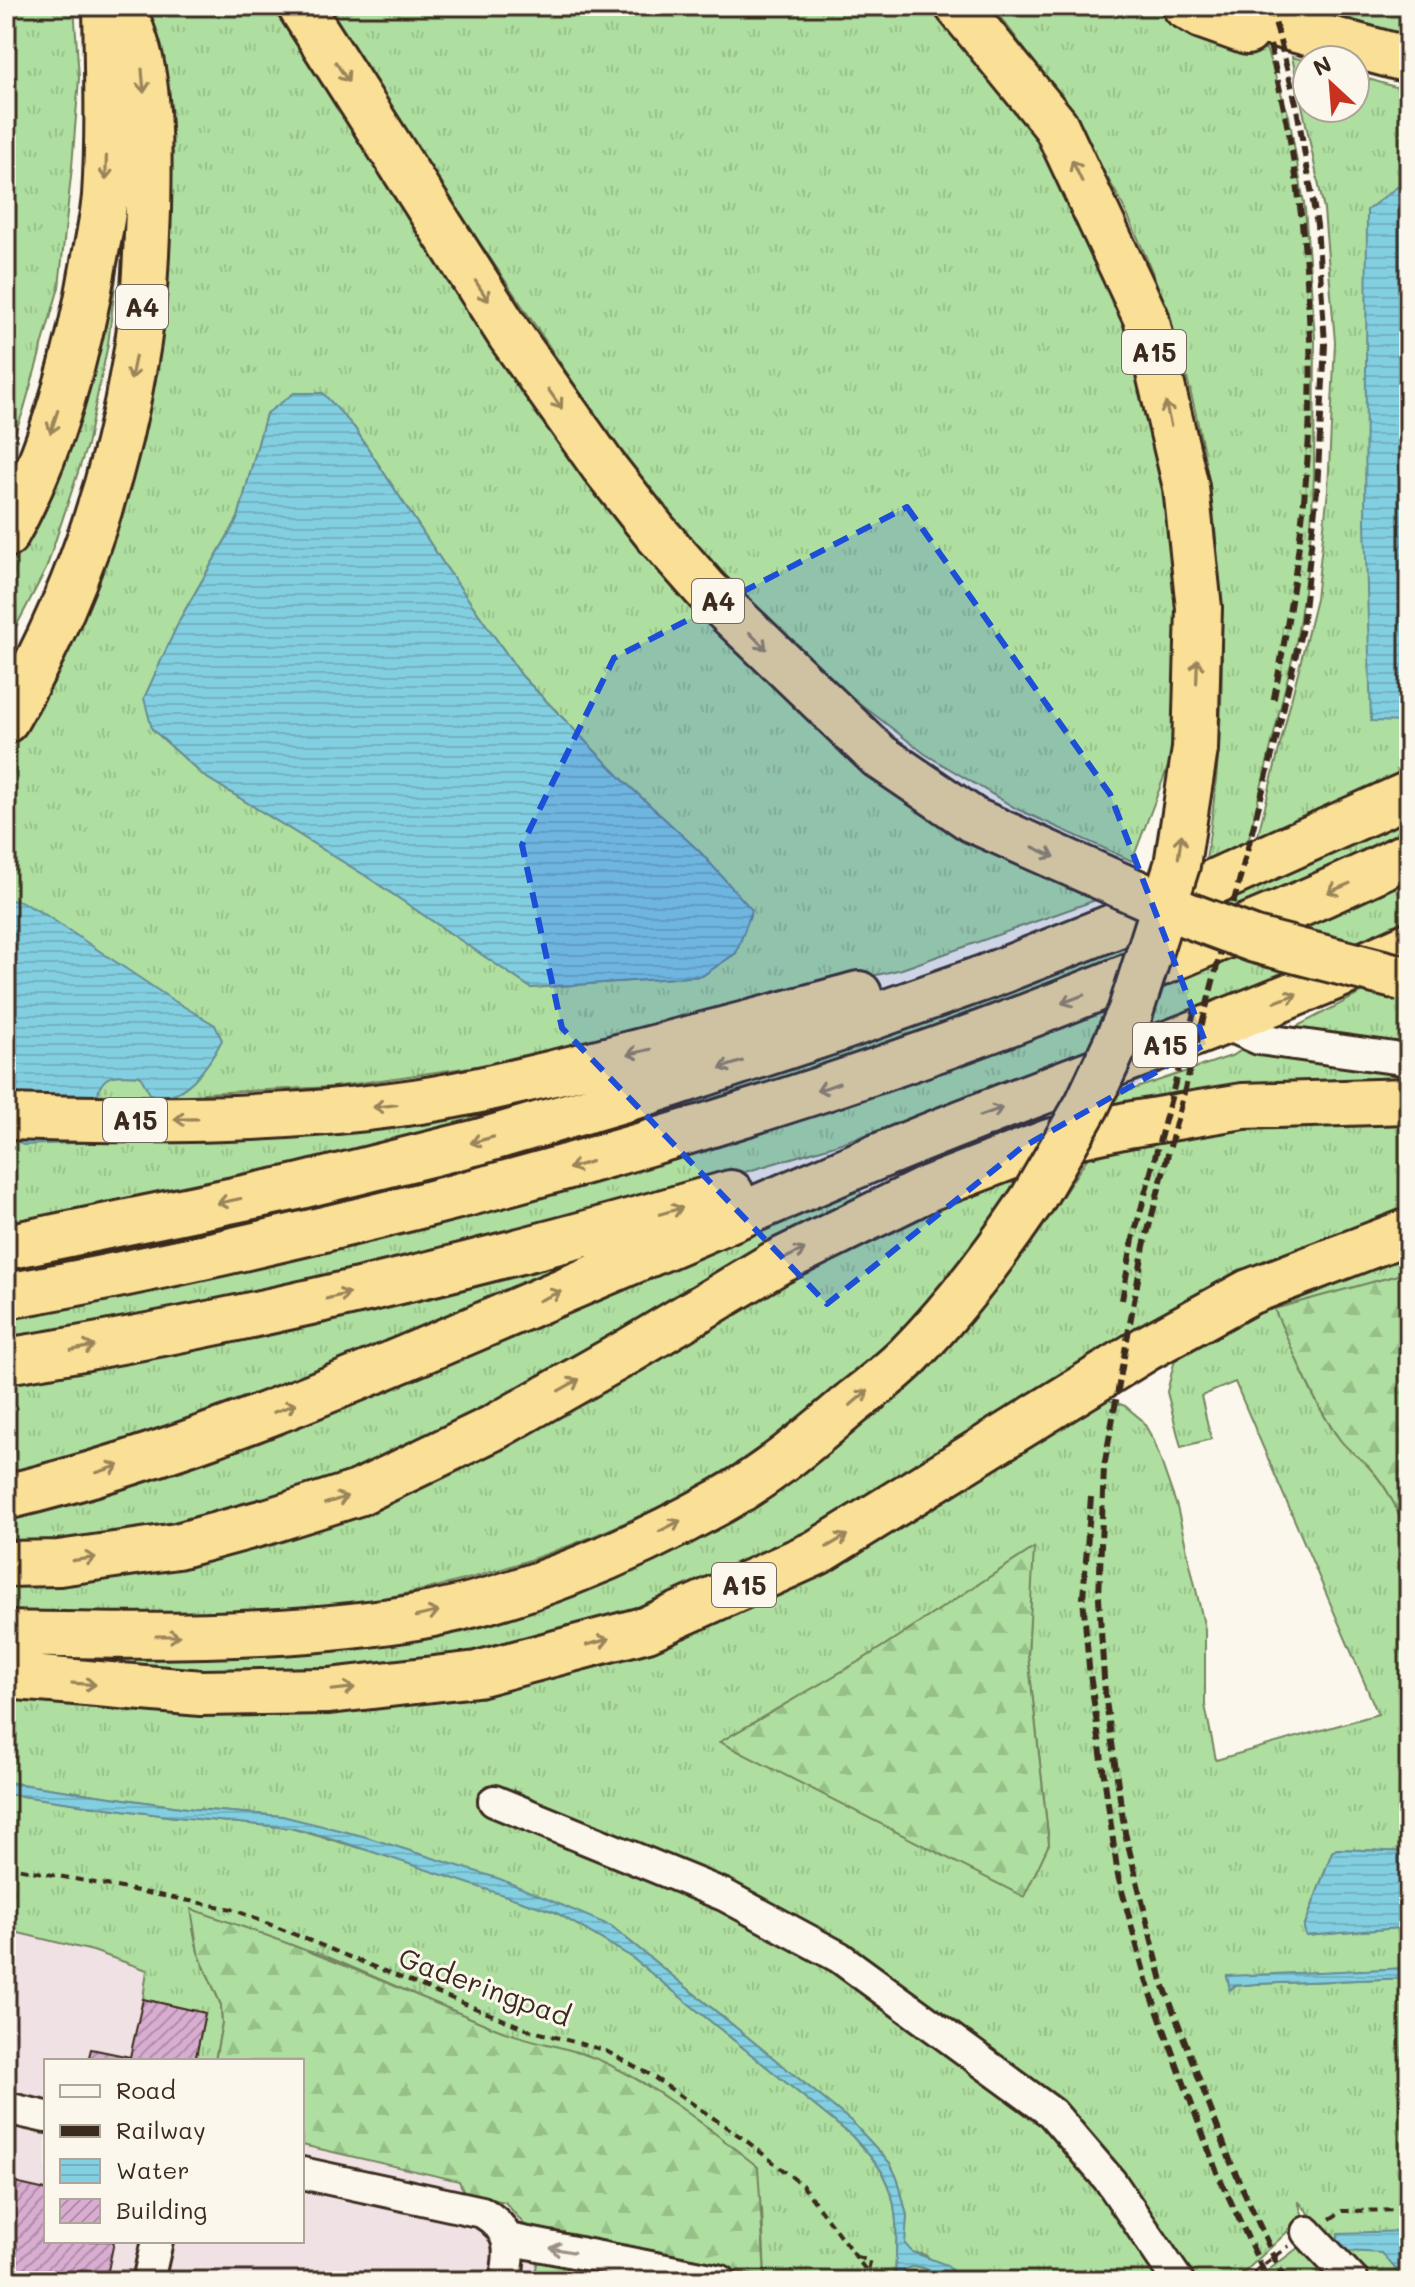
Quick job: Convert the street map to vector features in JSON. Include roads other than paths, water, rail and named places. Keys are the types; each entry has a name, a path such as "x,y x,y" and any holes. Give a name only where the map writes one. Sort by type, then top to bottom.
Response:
{"highway":[{"name":"A4","path":"6,535 49,438 76,353 90,285 105,199 108,105 106,6"},
{"name":"A4","path":"6,720 66,601 109,478 135,361 145,275 149,161 141,64 123,6"},
{"name":"A4","path":"300,6 510,335 603,466 707,591 879,756 973,820 1120,887 1213,925 1255,940 1407,967"},
{"name":"A15","path":"6,1634 199,1636 306,1631 407,1618 508,1595 575,1569 643,1540 723,1500 799,1448 907,1357 995,1256 1032,1200 1087,1105 1130,1013 1177,865 1195,749 1199,608 1186,487 1146,318 1056,126 958,6"},
{"path":"1185,6 1202,16 1291,48"},
{"path":"1221,6 1259,20 1409,60"},
{"path":"1371,74 1409,85"},
{"name":"A15","path":"6,1247 297,1187 493,1138 636,1096 986,977 1120,924 1409,794"},
{"path":"6,1296 305,1235 571,1168 780,1104 957,1043 1109,985 1362,878 1409,854"},
{"name":"A15","path":"6,1117 117,1120 264,1118 401,1104 495,1086 670,1045 1120,924"},
{"name":"A15","path":"6,1497 75,1481 212,1436 331,1391 918,1139 1312,988 1407,967"},
{"path":"6,1564 59,1563 177,1546 358,1493 495,1427 776,1263 929,1188 1049,1142 1127,1125 1243,1106 1409,1101"},
{"name":"A15","path":"6,1361 301,1305 598,1232 918,1139"},
{"name":"A15","path":"6,1676 201,1693 329,1691 477,1674 647,1629 816,1553 1147,1348 1249,1292 1409,1231"}],"street":[{"path":"1223,1023 1259,1039 1409,1060"},
{"path":"494,1801 724,1895 839,1957 1052,2113 1111,2182 1178,2281"},
{"path":"6,2108 44,2117"},
{"path":"304,2173 482,2212 497,2221 508,2239 510,2260 505,2281"},
{"path":"1307,2232 1353,2281"},
{"path":"508,2239 721,2281"},
{"path":"148,2281 157,2243"}],"water":[{"path":"1397,187 1409,189 1409,722 1371,721 1365,523 1367,210"},
{"path":"294,393 323,393 354,427 522,676 626,783 700,852 752,910 736,953 702,976 531,988 366,876 204,776 152,729 144,698 180,619 238,518 266,414"},
{"path":"6,900 20,901 46,915 215,1025 222,1040 194,1080 184,1089 162,1096 150,1094 140,1076 117,1075 106,1079 98,1093 101,1140 23,1145 19,1142 15,1086 6,1080"},
{"path":"6,1782 194,1809 282,1816 363,1836 500,1879 611,1926 852,2122 890,2163 898,2180 907,2216 905,2244 912,2252 947,2265 958,2279 943,2281 930,2271 916,2267 905,2269 902,2280 895,2281 893,2200 884,2175 852,2136 630,1956 555,1912 324,1836 290,1828 167,1816 6,1794"},
{"path":"1337,1849 1409,1852 1409,1927 1306,1936 1304,1928 1332,1852"},
{"path":"1409,1968 1409,1978 1256,1984 1234,1986 1230,1990 1227,1976"},
{"path":"1409,2231 1409,2281 1382,2253 1346,2251 1338,2245 1338,2233"}],"railway":[{"path":"1271,6 1296,103 1317,225 1325,344 1317,490 1302,628 1277,736 1144,1246 1104,1467 1099,1598 1105,1694 1125,1833 1162,1981 1231,2163 1285,2281"},
{"path":"1270,45 1300,203 1308,294 1311,386 1302,523 1273,703"},
{"path":"1122,1300 1133,1239 1196,1005"},
{"path":"1091,1497 1083,1598 1089,1667 1118,1876 1147,1983 1216,2170 1268,2281"}]}
